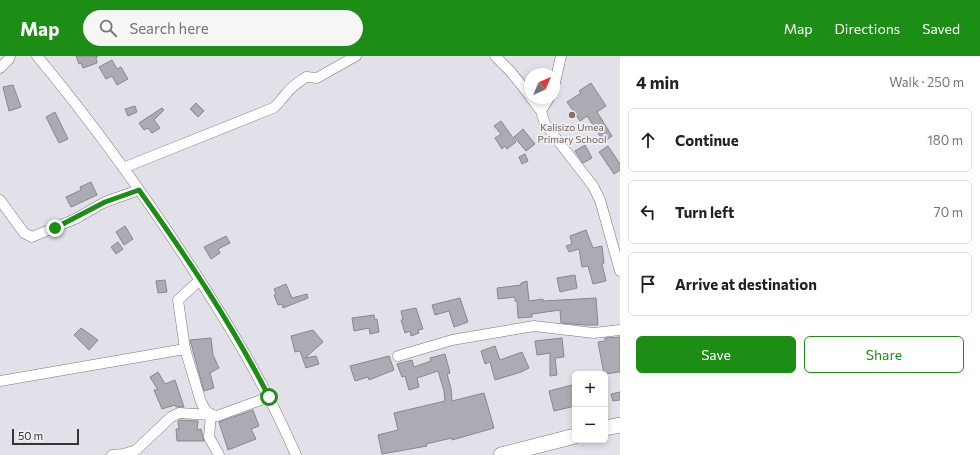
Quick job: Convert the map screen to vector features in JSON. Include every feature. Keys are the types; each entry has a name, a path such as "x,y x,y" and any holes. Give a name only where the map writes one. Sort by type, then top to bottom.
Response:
{"highway":[{"path":"608,427 620,425"},
{"path":"501,455 572,437"}],"street":[{"path":"0,68 10,56"},
{"path":"37,56 89,119 139,190 225,318 269,397 296,455"},
{"path":"123,168 273,108 281,102 291,88 306,77 317,78 356,56"},
{"path":"495,56 524,88"},
{"path":"558,68 561,56"},
{"path":"536,104 541,111 545,124 593,186 600,200 620,271"},
{"path":"541,111 545,104"},
{"path":"0,200 24,233 32,237 75,219 105,202 139,190"},
{"path":"200,280 178,300 186,349 201,402 211,415 209,437 219,455"},
{"path":"398,356 452,340 534,326 594,333 620,330"},
{"path":"0,381 186,349"},
{"path":"112,455 124,454 136,450 171,417 178,413 217,416 269,397"}],"building":[{"path":"76,56 98,56 96,58 97,63 83,68 81,63 79,64"},
{"path":"112,60 117,69 121,67 128,79 117,85 112,76 106,79 99,67"},
{"path":"591,83 606,106 597,112 612,136 604,142 587,116 580,121 567,102 581,93 579,91"},
{"path":"13,85 21,107 9,111 3,87"},
{"path":"196,103 204,111 198,117 190,109"},
{"path":"135,106 137,112 128,116 125,109"},
{"path":"162,108 164,110 154,120 160,128 152,133 148,128 144,130 139,123"},
{"path":"55,112 68,139 59,143 46,117"},
{"path":"501,121 516,142 507,149 505,146 502,149 495,138 501,134 494,126"},
{"path":"523,129 535,144 526,151 514,137"},
{"path":"585,145 592,158 583,163 575,151"},
{"path":"608,146 620,164 620,170 614,174 599,152"},
{"path":"525,154 528,161 522,164 519,157"},
{"path":"91,182 97,195 71,207 66,197 81,190 80,187"},
{"path":"125,226 133,239 124,245 116,232"},
{"path":"586,230 593,248 602,246 604,263 602,264 606,281 593,284 588,266 582,267 579,249 569,252 566,246 572,244 570,236"},
{"path":"226,236 230,243 218,249 220,253 211,259 204,247"},
{"path":"118,242 123,249 116,254 111,247"},
{"path":"575,275 577,288 560,292 557,278"},
{"path":"165,280 167,292 158,293 156,281"},
{"path":"527,281 529,301 543,299 543,301 596,298 598,325 561,323 560,310 532,314 532,317 518,318 517,301 515,301 515,297 498,299 497,288 521,285 521,283"},
{"path":"286,284 292,298 307,294 308,298 283,308 282,304 278,305 274,295 276,294 274,289"},
{"path":"460,298 468,322 454,327 449,311 435,315 432,305"},
{"path":"416,308 423,329 418,330 419,333 411,336 410,331 405,333 401,320 403,320 401,311"},
{"path":"374,315 375,320 377,319 379,332 370,334 369,328 354,331 352,318"},
{"path":"81,328 98,340 89,350 74,335"},
{"path":"313,330 323,342 305,358 316,356 319,364 306,368 300,351 295,352 291,336"},
{"path":"620,337 620,372 608,374 608,371 603,371 598,342 605,341 605,338"},
{"path":"211,338 213,355 219,368 210,373 214,388 204,391 190,340"},
{"path":"562,338 564,357 555,358 557,375 550,376 550,353 537,355 535,341"},
{"path":"495,346 500,360 522,352 529,368 495,380 490,362 485,364 481,351"},
{"path":"445,354 450,373 447,374 451,388 452,401 484,393 494,428 452,440 452,438 426,444 427,446 382,454 378,435 398,430 394,413 445,401 444,391 438,371 417,378 419,387 409,390 405,376 402,377 397,364 412,360 414,367 431,361 430,358"},
{"path":"389,356 394,370 369,380 368,377 355,381 350,366"},
{"path":"158,372 165,384 175,380 184,407 176,407 175,405 162,409 154,390 158,390 150,377"},
{"path":"572,385 572,407 554,411 549,391"},
{"path":"620,392 620,400 613,401 611,394"},
{"path":"253,410 259,426 251,429 256,439 228,450 219,422"},
{"path":"178,421 198,421 197,430 201,429 204,441 177,441 176,429 179,429"}],"place":[{"name":"Kalisizo Umea Primary School","path":"572,115"}],"route":[{"path":"55,228 75,219 105,202 139,190 166,228 225,318 258,374 269,397"}]}
